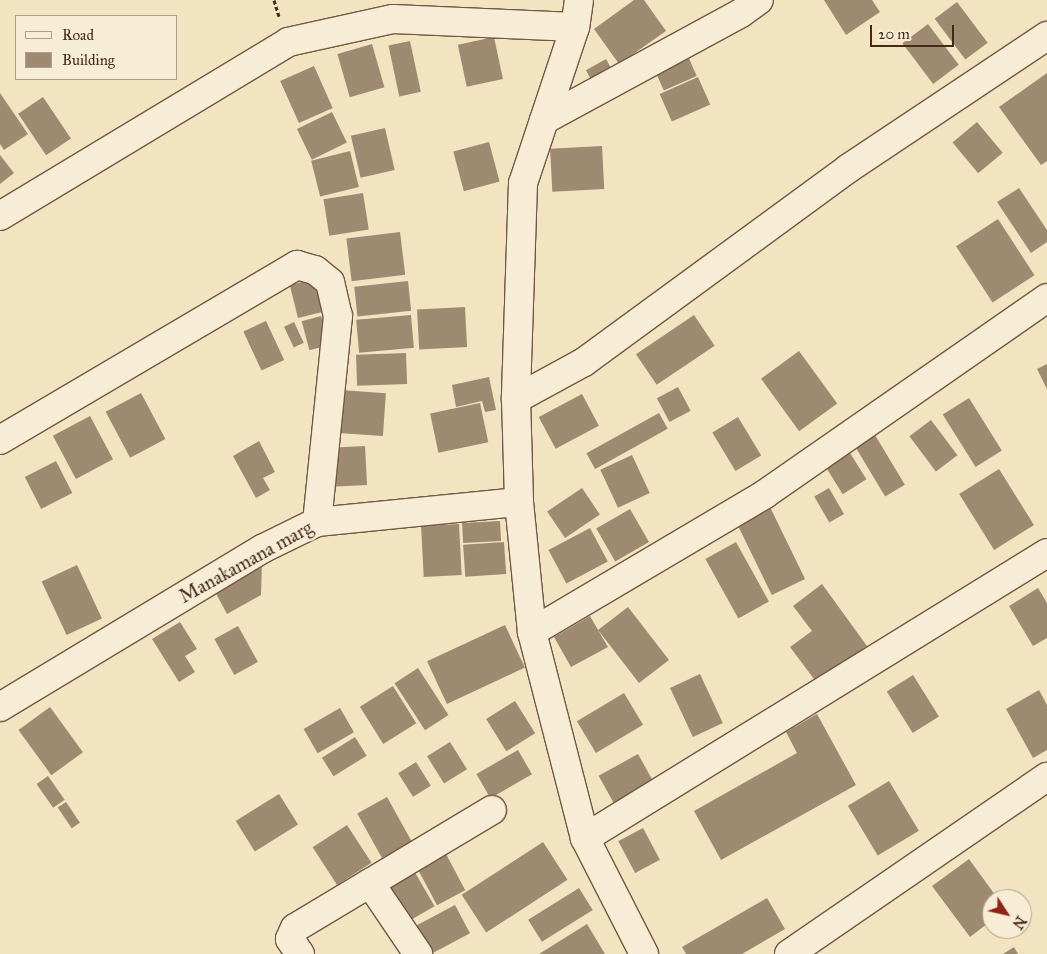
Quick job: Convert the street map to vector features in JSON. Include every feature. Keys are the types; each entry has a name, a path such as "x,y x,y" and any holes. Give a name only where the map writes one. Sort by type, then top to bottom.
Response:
{"street":[{"path":"579,0 575,27 522,183 516,399 519,502 532,632 585,838 644,954"},
{"path":"544,120 741,13 759,0"},
{"path":"0,216 288,42 389,10 575,27"},
{"path":"516,399 584,362 849,168 1047,36"},
{"path":"0,440 297,265 315,270 330,282 338,316 317,522"},
{"path":"532,632 765,494 1047,298"},
{"name":"Manakamana marg","path":"0,706 262,549 317,522 519,502"},
{"path":"585,838 1047,553"},
{"path":"789,954 1047,777"},
{"path":"300,954 290,939 295,928 492,810"},
{"path":"370,884 418,954"}],"building":[{"path":"634,0 644,0 666,31 619,64 594,29"},
{"path":"824,0 872,0 880,12 846,35"},
{"path":"957,2 988,43 965,60 935,19"},
{"path":"928,24 959,65 933,84 902,43"},
{"path":"494,37 503,79 467,87 458,45"},
{"path":"410,41 421,92 399,96 388,46"},
{"path":"372,44 384,87 350,97 337,54"},
{"path":"687,54 697,76 664,91 654,69"},
{"path":"606,59 615,75 595,86 586,70"},
{"path":"314,66 333,108 299,123 280,81"},
{"path":"1047,73 1047,161 1041,165 999,107"},
{"path":"698,77 710,104 672,121 660,94"},
{"path":"0,93 28,134 4,150 0,144"},
{"path":"43,97 71,138 46,155 18,114"},
{"path":"332,112 347,143 312,160 297,129"},
{"path":"977,122 1003,153 978,173 952,143"},
{"path":"385,128 395,170 361,178 351,136"},
{"path":"489,142 500,182 464,191 453,152"},
{"path":"602,146 604,189 552,192 550,149"},
{"path":"350,151 359,187 320,197 311,161"},
{"path":"0,155 14,173 0,184"},
{"path":"1019,188 1047,230 1047,242 1031,253 997,202"},
{"path":"363,193 369,230 329,236 323,199"},
{"path":"998,219 1034,275 993,302 956,246"},
{"path":"400,232 405,275 352,281 346,239"},
{"path":"314,279 322,312 298,318 290,285"},
{"path":"408,281 411,311 357,316 354,287"},
{"path":"465,307 467,347 419,349 417,310"},
{"path":"411,315 414,348 359,353 356,320"},
{"path":"694,315 715,346 657,385 636,354"},
{"path":"321,316 329,345 309,350 302,321"},
{"path":"266,321 284,360 262,371 243,332"},
{"path":"294,322 304,343 294,347 284,327"},
{"path":"799,351 837,404 799,431 761,379"},
{"path":"406,353 407,384 357,386 356,355"},
{"path":"1047,364 1047,389 1037,369"},
{"path":"489,377 496,410 485,412 482,401 456,407 452,385"},
{"path":"678,387 691,411 669,422 657,398"},
{"path":"341,390 386,393 383,436 338,433"},
{"path":"141,393 165,439 130,458 106,412"},
{"path":"582,394 599,426 556,449 539,417"},
{"path":"969,398 1002,451 976,467 943,414"},
{"path":"480,403 488,442 438,453 430,414"},
{"path":"659,413 668,429 595,469 586,453"},
{"path":"90,416 113,459 76,479 53,436"},
{"path":"738,417 761,456 735,471 712,432"},
{"path":"931,420 957,455 936,471 909,436"},
{"path":"875,435 905,485 885,497 855,447"},
{"path":"259,441 275,472 263,478 270,490 256,498 233,456"},
{"path":"365,446 367,485 332,487 330,448"},
{"path":"850,453 866,479 843,494 826,468"},
{"path":"632,455 650,493 618,508 600,470"},
{"path":"56,461 72,493 41,509 25,477"},
{"path":"999,469 1034,525 994,550 959,494"},
{"path":"582,488 600,515 565,538 547,511"},
{"path":"829,488 844,514 829,522 814,497"},
{"path":"770,507 805,579 772,595 737,523"},
{"path":"630,509 649,542 615,561 596,528"},
{"path":"500,521 501,541 463,543 462,523"},
{"path":"459,524 462,575 424,577 421,526"},
{"path":"590,528 608,562 566,584 549,550"},
{"path":"504,542 506,574 465,577 463,545"},
{"path":"736,542 769,601 738,618 705,559"},
{"path":"262,561 261,595 227,614 213,588"},
{"path":"77,565 102,618 67,635 42,581"},
{"path":"822,584 867,646 817,683 790,647 812,631 793,606"},
{"path":"1038,588 1047,603 1047,638 1033,646 1009,606"},
{"path":"628,607 669,660 639,683 598,630"},
{"path":"590,616 608,647 571,667 554,637"},
{"path":"180,622 197,649 185,656 195,672 179,682 152,639"},
{"path":"505,625 525,668 447,704 427,661"},
{"path":"238,626 258,662 234,675 214,639"},
{"path":"418,668 448,715 425,730 395,683"},
{"path":"700,674 723,723 693,737 670,688"},
{"path":"913,675 939,717 913,733 887,691"},
{"path":"393,686 416,723 383,744 360,707"},
{"path":"1039,690 1047,705 1047,750 1033,758 1006,709"},
{"path":"624,693 643,725 596,753 577,721"},
{"path":"515,701 535,733 506,751 486,719"},
{"path":"50,707 83,752 51,775 18,730"},
{"path":"340,708 354,732 318,753 304,729"},
{"path":"817,714 856,785 721,860 694,811 797,753 786,732"},
{"path":"355,737 367,756 334,776 322,758"},
{"path":"450,742 467,769 444,783 427,756"},
{"path":"518,750 532,774 490,798 476,774"},
{"path":"638,754 655,785 616,806 599,776"},
{"path":"416,762 431,786 413,797 398,773"},
{"path":"48,776 65,800 53,808 37,784"},
{"path":"889,781 919,831 878,855 848,806"},
{"path":"279,794 298,825 255,852 236,821"},
{"path":"387,797 412,842 382,858 357,813"},
{"path":"66,802 80,823 72,828 58,808"},
{"path":"347,825 372,863 337,885 313,847"},
{"path":"643,828 660,860 635,873 618,841"},
{"path":"543,842 568,880 486,933 462,895"},
{"path":"446,854 465,890 437,905 418,869"},
{"path":"969,859 991,889 982,889 982,928 970,937 932,886"},
{"path":"413,869 434,906 409,921 388,884"},
{"path":"579,888 593,910 542,942 528,920"},
{"path":"767,898 785,929 742,954 686,954 682,947"},
{"path":"455,905 470,933 431,954 427,954 413,928"},
{"path":"587,924 605,954 539,954"},
{"path":"1014,947 1018,954 1003,954"}]}
